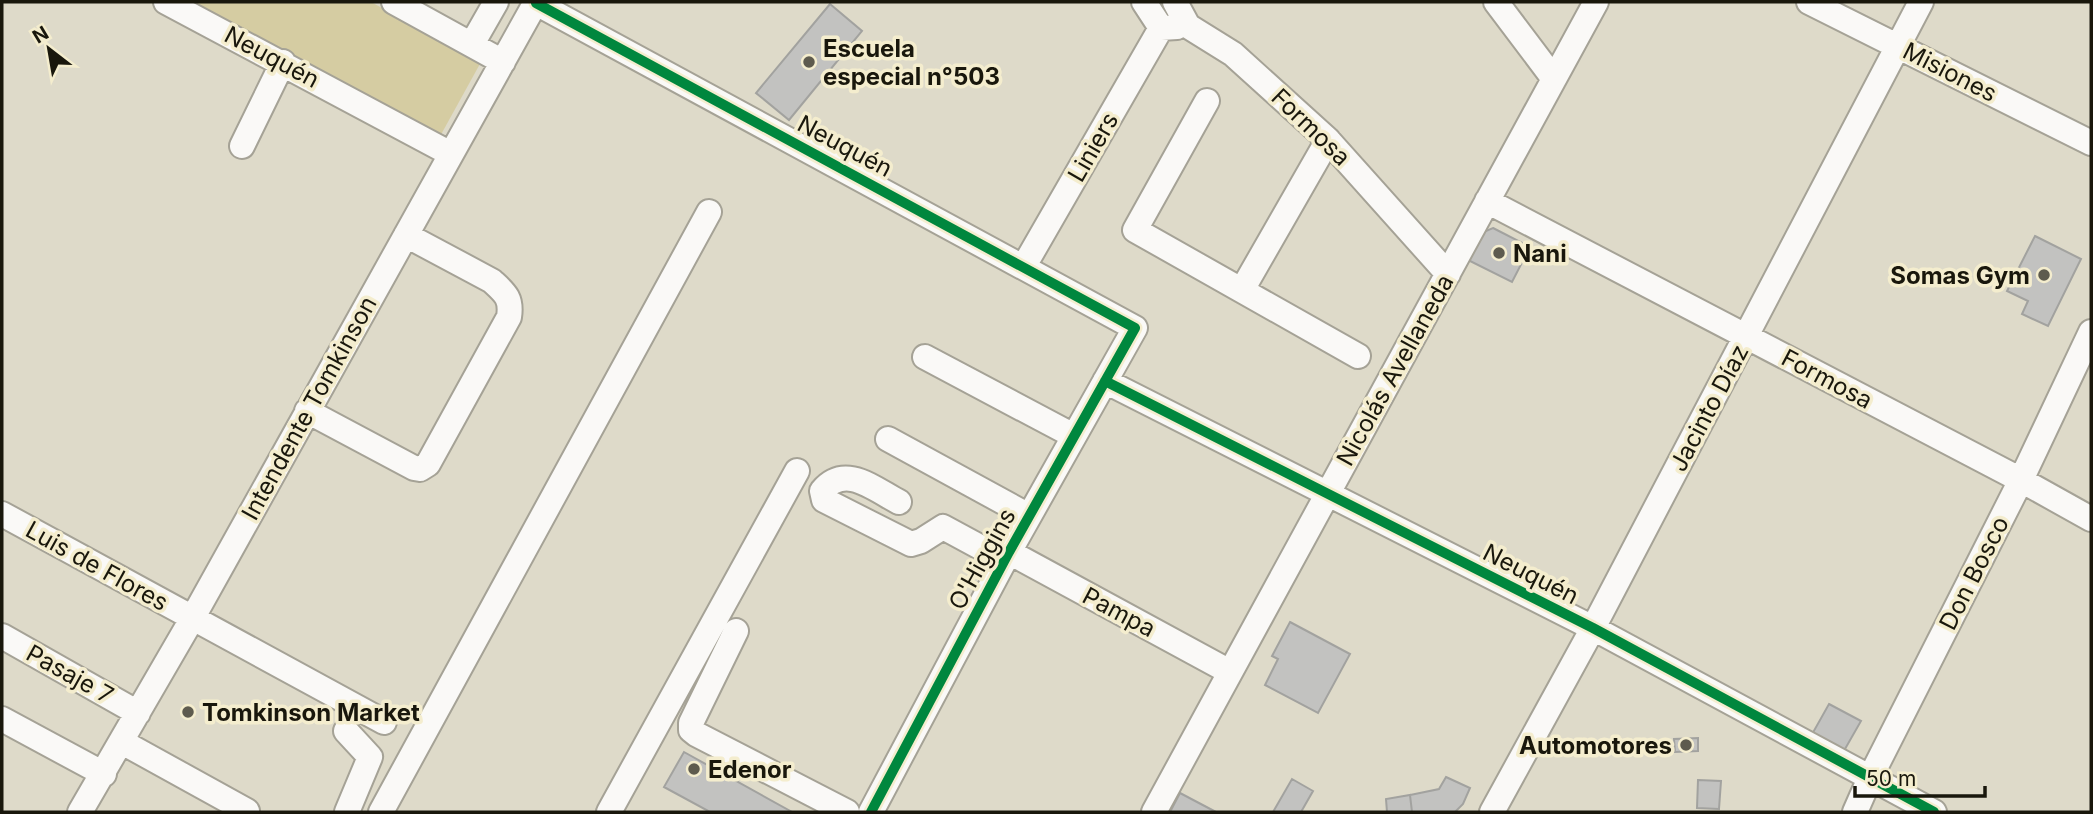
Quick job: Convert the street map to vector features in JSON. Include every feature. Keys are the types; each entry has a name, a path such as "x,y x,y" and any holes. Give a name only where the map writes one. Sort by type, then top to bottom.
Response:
{"street":[{"name":"Neuquén","path":"166,2 283,62 451,154"},
{"path":"394,2 503,62"},
{"path":"472,44 496,2"},
{"name":"Neuquén","path":"536,2 1135,328"},
{"name":"Intendente Tomkinson","path":"80,812 192,619 536,2"},
{"path":"1144,2 1161,28 1188,26"},
{"name":"Formosa","path":"1175,2 1188,26 1233,54 1328,140 1448,274"},
{"path":"1496,2 1554,79"},
{"name":"Nicolás Avellaneda","path":"1154,812 1596,2"},
{"name":"Misiones","path":"1809,2 2091,143"},
{"name":"Jacinto Díaz","path":"1492,812 1747,337 1921,2"},
{"name":"Liniers","path":"1024,266 1161,28"},
{"path":"242,146 283,62"},
{"path":"1207,101 1135,230 1358,356"},
{"path":"1242,290 1328,140"},
{"name":"Formosa","path":"1487,201 2091,519"},
{"path":"381,812 709,212"},
{"path":"307,411 414,468 420,469 428,464 509,317 511,304 503,291 492,281 406,235"},
{"name":"O'Higgins","path":"870,812 1007,556 1135,328"},
{"name":"Don Bosco","path":"1855,812 2021,480 2091,332"},
{"path":"925,358 1074,436"},
{"name":"Neuquén","path":"1105,381 1592,628 1934,812"},
{"path":"888,439 1029,516"},
{"path":"608,812 797,471"},
{"name":"Pampa","path":"899,502 857,480 841,477 828,483 822,491 824,500 911,544 943,527 1007,556 1230,672"},
{"name":"Luis de Flores","path":"2,514 384,722"},
{"path":"736,631 691,723 691,730 847,812"},
{"name":"Pasaje 7","path":"2,636 138,713"},
{"path":"2,719 104,774"},
{"path":"346,731 370,757 347,812"},
{"path":"122,742 247,811"}],"shaded area":[{"path":"184,2 371,2 481,62 438,140"}],"building":[{"name":"Escuela especial n°503","path":"830,4 862,31 789,120 756,93"},
{"name":"Nani","path":"1493,228 1530,247 1512,282 1468,260 1481,233"},
{"name":"Somas Gym","path":"2035,236 2081,259 2048,326 2022,314 2028,301 2007,291"},
{"path":"1290,622 1350,654 1318,713 1265,685 1278,659 1272,656"},
{"path":"1829,704 1861,721 1845,749 1834,749 1811,736"},
{"name":"Automotores","path":"1698,738 1698,751 1675,752 1674,739"},
{"name":"Edenor","path":"684,752 792,812 710,812 664,787"},
{"path":"1446,777 1470,788 1463,804 1455,812 1412,812 1410,795 1439,789"},
{"path":"1292,779 1313,791 1301,812 1273,812"},
{"path":"1698,780 1721,781 1719,809 1697,808"},
{"path":"1180,793 1216,812 1170,812"},
{"path":"1410,795 1412,812 1387,812 1386,799"}],"cycle path":[{"path":"536,3 1135,328 1009,552 871,812"},
{"path":"1105,381 1593,628 1934,812"}],"place":[{"name":"Escuela especial n°503","path":"809,62"},
{"name":"Nani","path":"1499,253"},
{"name":"Somas Gym","path":"2044,275"},
{"name":"Tomkinson Market","path":"188,712"},
{"name":"Automotores","path":"1686,745"},
{"name":"Edenor","path":"694,769"}]}
